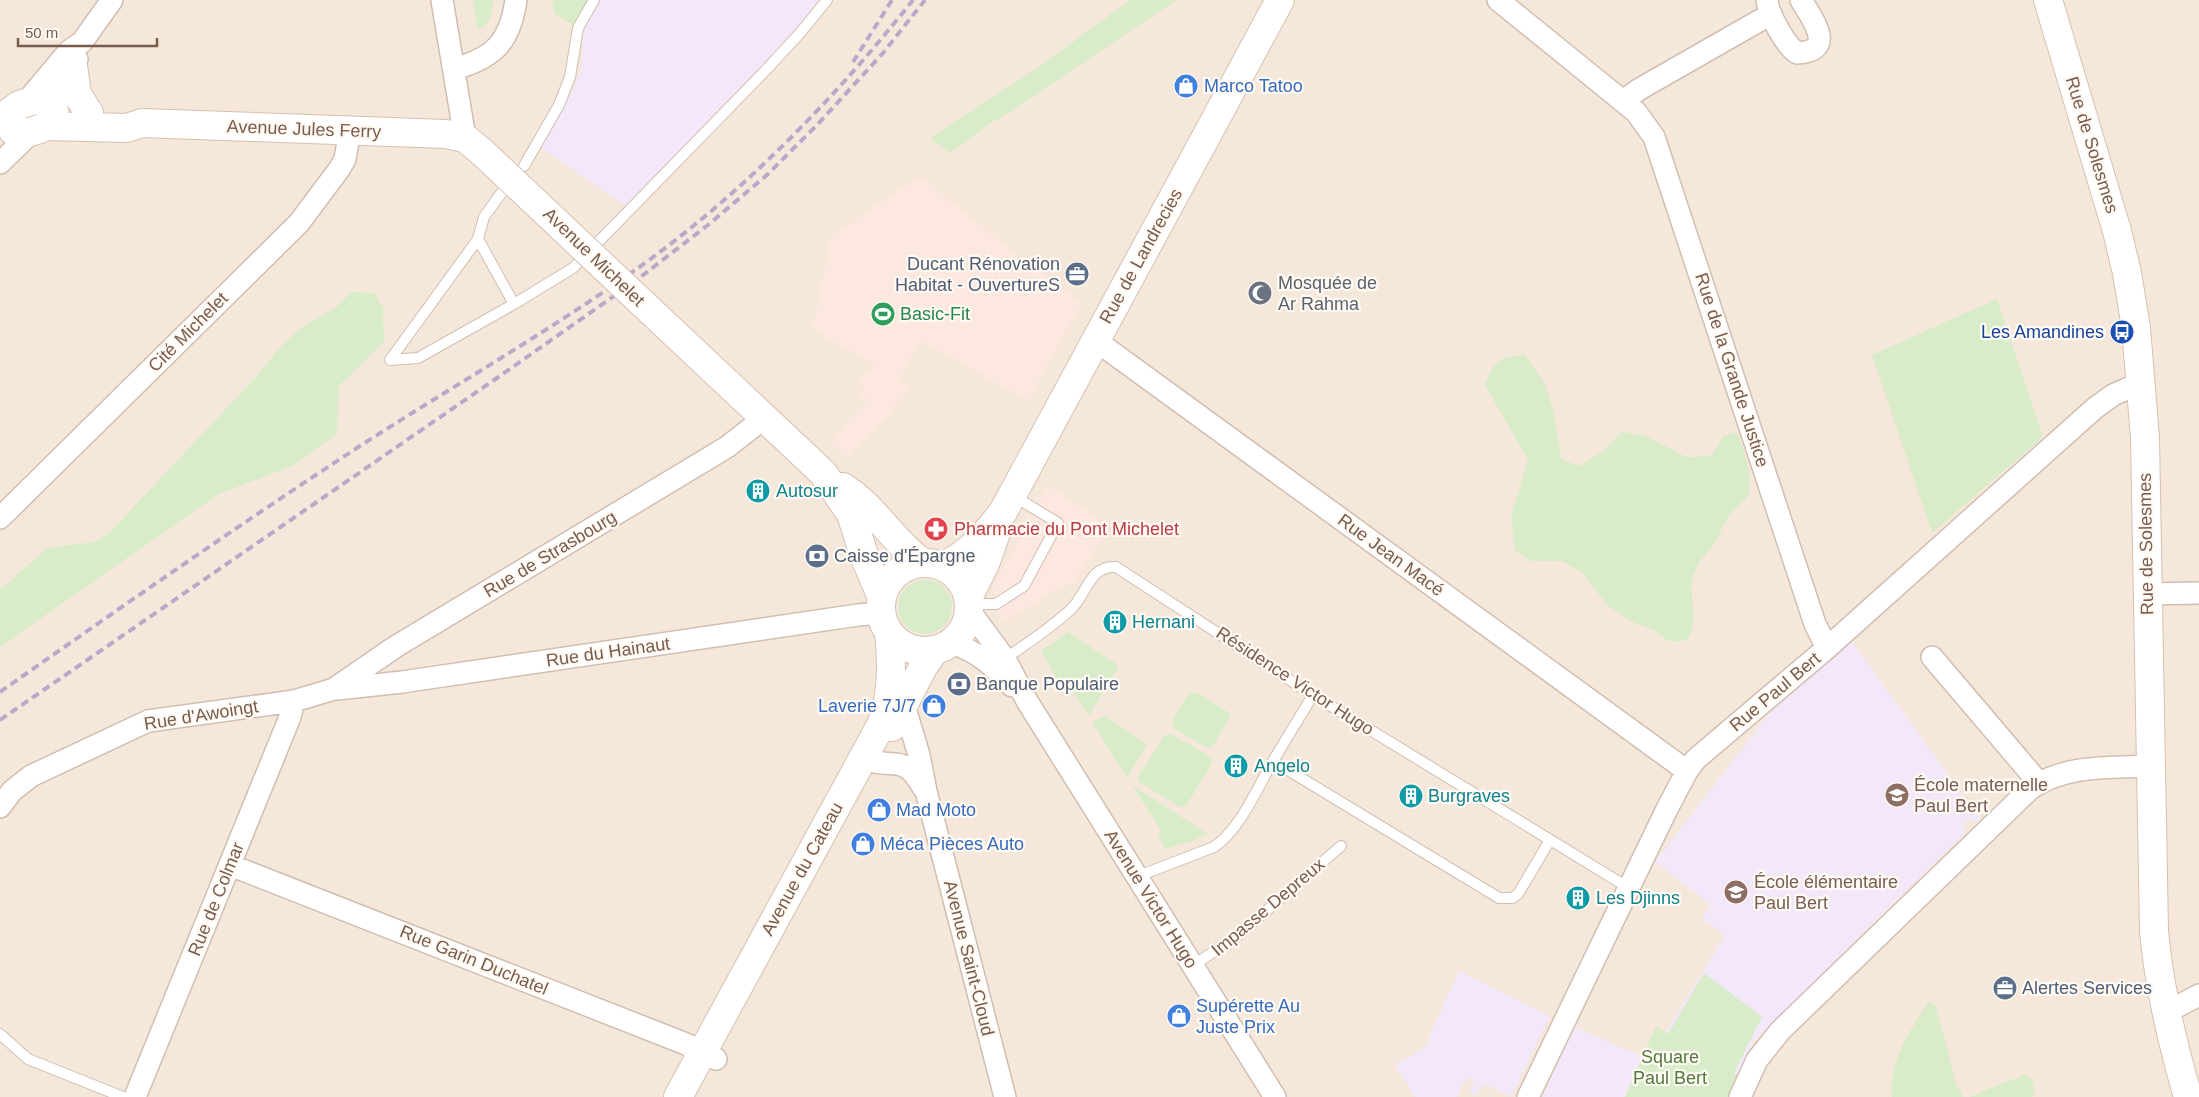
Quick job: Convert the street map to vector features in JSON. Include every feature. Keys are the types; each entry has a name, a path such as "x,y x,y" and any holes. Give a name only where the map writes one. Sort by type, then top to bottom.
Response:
{"main road":[{"name":"Rue de Landrecies","path":"933,564 957,559 975,546 1007,503 1280,0"},
{"name":"Rue de Solesmes","path":"2048,0 2122,251 2132,302 2142,382 2145,438 2154,931 2158,979 2165,1013 2188,1097"},
{"path":"77,54 77,94 89,113"},
{"name":"Avenue Jules Ferry","path":"22,121 89,113 128,117 142,123"},
{"name":"Avenue Jules Ferry","path":"22,121 127,128 142,123 446,134 474,145"},
{"name":"Avenue Michelet","path":"474,145 823,473 860,498 900,545 933,564"},
{"name":"Avenue Michelet","path":"823,473 851,514 884,614"},
{"name":"Rue de Landrecies","path":"969,604 1007,503"},
{"path":"933,564 953,573 961,581 969,604 965,627 943,647 922,651 910,649 900,644 884,614 889,582 896,573 912,565 933,564"},
{"name":"Avenue du Cateau","path":"868,760 889,701 892,671 884,614"},
{"name":"Avenue du Cateau","path":"678,1097 710,1055 754,989 868,760 904,705 923,667 943,647"},
{"name":"Avenue du Cateau","path":"696,1097 710,1055"}],"street":[{"path":"0,163 22,121 77,54 112,0"},
{"path":"442,0 454,69 474,145"},
{"path":"454,69 481,61 495,50 509,30 516,0"},
{"name":"Rue de la Grande Justice","path":"1498,0 1623,101 1642,118 1650,129 1658,147 1815,624 1826,648"},
{"path":"1623,101 1769,7 1791,49 1797,53 1812,51 1820,41 1820,34 1801,0"},
{"name":"Cité Michelet","path":"0,518 298,223 340,168 345,159 350,130"},
{"name":"Rue Jean Macé","path":"1095,340 1687,771"},
{"name":"Rue Paul Bert","path":"1528,1097 1687,771 1705,750 1826,648 2096,408 2113,395 2142,382"},
{"name":"Rue de Strasbourg","path":"334,689 395,647 727,447 750,430 762,416"},
{"path":"2147,594 2199,594"},
{"name":"Avenue Victor Hugo","path":"969,604 1006,659 1026,700 1136,878 1275,1097"},
{"name":"Rue du Hainaut","path":"334,689 411,681 858,615 884,614"},
{"name":"Avenue Victor Hugo","path":"943,647 969,650 983,658 1026,700"},
{"path":"1932,657 2039,783"},
{"name":"Rue d'Awoingt","path":"0,807 12,792 31,776 143,723 172,716 294,701 334,689"},
{"name":"Rue de Colmar","path":"135,1097 290,717 294,701"},
{"name":"Avenue Saint-Cloud","path":"904,705 919,756 926,791 1005,1097"},
{"name":"Avenue Saint-Cloud","path":"868,760 895,762 907,767 917,776 926,791"},
{"path":"1740,1097 1757,1060 1780,1031 2022,796 2039,783 2060,773 2074,770 2151,766"},
{"name":"Rue Garin Duchatel","path":"230,865 710,1055"},
{"path":"2165,1013 2199,995"}],"lane":[{"path":"524,166 559,105 570,77 578,28 594,0"},
{"path":"502,192 484,217 478,239 390,360 418,358 561,277 579,262 764,72 801,32 827,0"},
{"path":"478,239 514,304"},
{"path":"969,604 996,604 1024,586 1058,523 1007,503"},
{"name":"Résidence Victor Hugo","path":"1006,659 1072,608 1096,573 1110,567 1122,569 1313,695 1630,888"},
{"path":"1136,878 1214,847 1222,842 1233,828 1313,695"},
{"path":"1273,761 1499,898 1512,898 1518,894 1550,840"},
{"name":"Impasse Depreux","path":"1192,966 1235,938 1341,846"},
{"path":"0,1034 28,1059 123,1097"}],"shaded area":[{"path":"0,0 2199,0 2199,1097 0,1097"},
{"path":"601,0 818,0 805,19 714,117 626,206 541,148 571,94 581,70 586,24"},
{"path":"920,176 1030,266 1081,303 1028,401 920,342 898,380 910,387 891,412 848,458 830,441 868,401 859,395 865,389 857,381 874,365 813,329 831,237"},
{"path":"1048,486 1109,526 1073,584 1063,585 1005,621 993,603 992,590"},
{"path":"1851,640 1980,819 1979,823 1969,819 1962,827 1967,831 1753,1042 1738,1076 1666,1032 1725,935 1701,919 1711,905 1655,862 1772,710"},
{"path":"1459,971 1550,1016 1511,1097 1486,1085 1484,1087 1481,1086 1477,1096 1469,1092 1474,1082 1467,1078 1457,1097 1415,1097 1395,1065 1431,1043 1427,1041"},
{"path":"1575,1027 1643,1057 1625,1097 1542,1097"}],"green space":[{"path":"473,0 493,0 488,22 478,30"},
{"path":"552,0 588,0 573,25 555,14"},
{"path":"1130,0 1177,0 995,120 950,153 930,138 1040,66"},
{"path":"351,292 374,293 383,308 384,342 339,386 337,434 294,465 219,494 0,647 0,590 47,548 94,542 109,533 255,378 283,344 305,325 335,308"},
{"path":"1997,299 2043,437 1932,533 1872,355"},
{"path":"1525,355 1545,384 1554,413 1561,459 1579,466 1602,452 1622,432 1644,435 1688,458 1712,455 1724,435 1738,433 1748,465 1749,490 1747,497 1726,520 1716,541 1695,571 1692,585 1694,616 1691,632 1687,640 1676,642 1665,639 1654,630 1630,621 1607,605 1582,572 1562,561 1531,561 1515,551 1511,517 1528,460 1485,385 1498,362 1508,357"},
{"path":"920,580 930,580 944,588 950,597 952,607 950,617 944,626 930,634 920,634 910,629 903,622 898,612 898,602 903,592 910,585"},
{"path":"1068,632 1119,666 1089,716 1067,683 1062,687 1041,651"},
{"path":"1190,692 1197,693 1228,712 1230,717 1212,747 1205,747 1174,728 1172,721"},
{"path":"1105,716 1147,744 1127,778 1092,722"},
{"path":"1171,734 1211,757 1212,763 1186,806 1180,807 1139,782 1138,777 1165,735"},
{"path":"1132,785 1208,834 1165,849 1158,836 1162,832"},
{"name":"Square Paul Bert","path":"1704,973 1762,1017 1734,1073 1738,1076 1728,1097 1625,1097 1656,1026 1668,1034"},
{"path":"1929,1001 1936,1007 1957,1086 1963,1097 1892,1097 1894,1071 1902,1046"},
{"path":"2026,1074 2034,1083 2034,1095 2031,1097 1969,1097"}],"railway":[{"path":"853,62 892,0"},
{"path":"0,692 271,505 363,444 565,317 671,244 746,181 782,147 850,75 913,0"},
{"path":"0,720 497,378 634,282 708,225 768,174 817,125 883,53 925,0"}],"place":[{"name":"Marco Tatoo","path":"1186,86"},
{"name":"Ducant Rénovation Habitat - OuvertureS","path":"1077,274"},
{"name":"Mosquée de Ar Rahma","path":"1260,293"},
{"name":"Basic-Fit","path":"883,314"},
{"name":"Les Amandines","path":"2122,332"},
{"name":"Autosur","path":"758,491"},
{"name":"Pharmacie du Pont Michelet","path":"936,529"},
{"name":"Caisse d'Épargne","path":"817,556"},
{"name":"Hernani","path":"1115,622"},
{"name":"Banque Populaire","path":"959,684"},
{"name":"Laverie 7J/7","path":"934,706"},
{"name":"Angelo","path":"1236,766"},
{"name":"École maternelle Paul Bert","path":"1897,795"},
{"name":"Burgraves","path":"1411,796"},
{"name":"Mad Moto","path":"879,810"},
{"name":"Méca Pièces Auto","path":"863,844"},
{"name":"École élémentaire Paul Bert","path":"1736,892"},
{"name":"Les Djinns","path":"1578,898"},
{"name":"Alertes Services","path":"2005,988"},
{"name":"Supérette Au Juste Prix","path":"1179,1016"}]}
